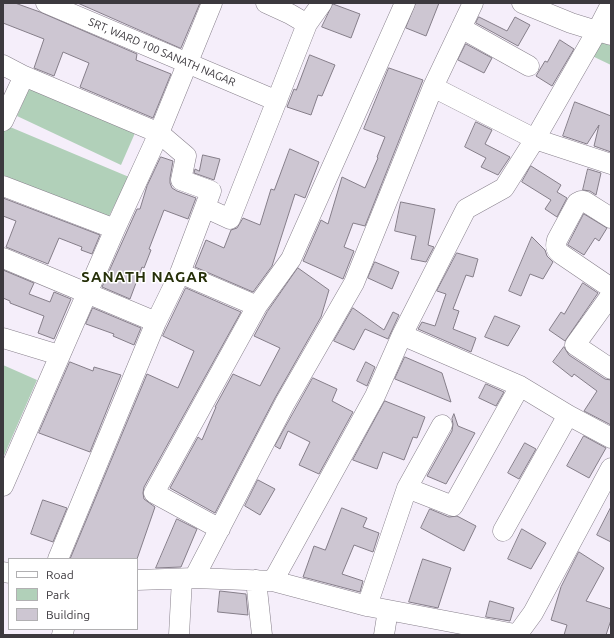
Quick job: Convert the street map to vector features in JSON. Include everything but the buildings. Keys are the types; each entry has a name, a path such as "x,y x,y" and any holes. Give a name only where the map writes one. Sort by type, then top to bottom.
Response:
{"street":[{"name":"SRT, WARD 100 SANATH NAGAR","path":"46,3 277,100"},
{"path":"3,486 115,229 159,133 212,3"},
{"path":"266,3 307,24"},
{"path":"206,208 230,220 307,24 322,3"},
{"path":"220,529 154,493 257,306 291,259 405,3"},
{"path":"179,635 188,578 220,529 285,403 354,283 433,86 473,3"},
{"path":"522,3 571,23 604,33"},
{"path":"262,635 265,580 375,396 402,335 466,209 504,188 604,33 611,4"},
{"path":"461,28 529,66"},
{"path":"3,66 159,133 186,156 181,180 211,191 206,208 180,273 156,322 58,558"},
{"path":"3,121 24,76"},
{"path":"433,86 535,139 611,164"},
{"path":"3,186 115,229"},
{"path":"611,218 584,201 577,203 555,246 557,251 561,254 611,288"},
{"path":"3,258 156,322"},
{"path":"180,273 257,306"},
{"path":"611,295 575,344 611,369"},
{"path":"402,335 520,386 568,415 611,438"},
{"path":"3,338 60,356"},
{"path":"407,488 453,506 520,386"},
{"path":"503,531 568,415"},
{"path":"367,606 407,488 442,425"},
{"path":"138,580 188,578 265,580 367,606 518,635 533,613 611,468"},
{"path":"384,635 388,610"}],"green space":[{"path":"597,36 611,41 611,65 588,54"},
{"path":"31,84 135,133 121,165 17,116"},
{"path":"3,124 129,177 107,220 3,175"},
{"path":"3,365 37,380 3,458"}],"district":[{"name":"SANATH NAGAR","path":"145,277"}]}
